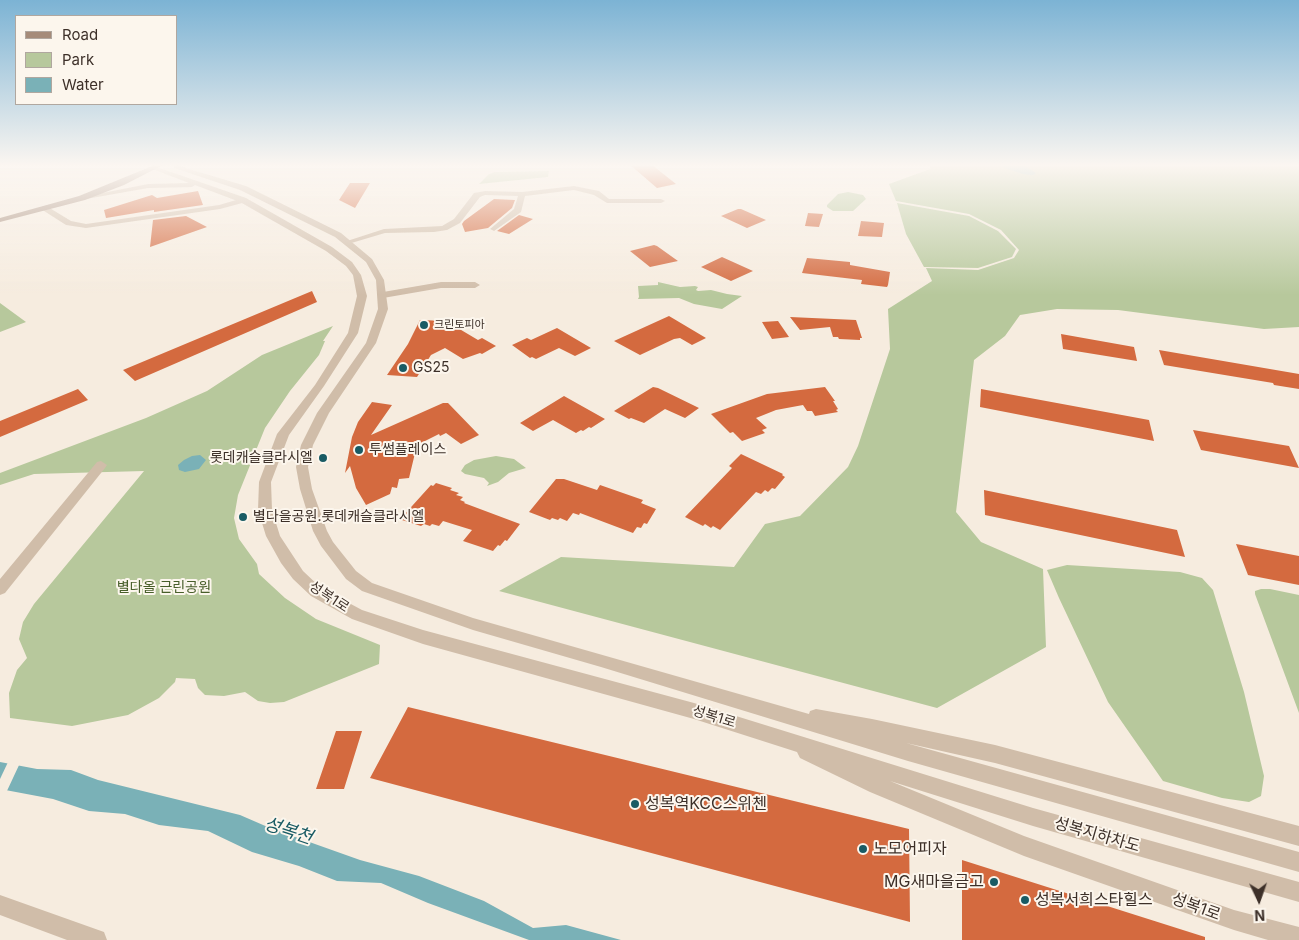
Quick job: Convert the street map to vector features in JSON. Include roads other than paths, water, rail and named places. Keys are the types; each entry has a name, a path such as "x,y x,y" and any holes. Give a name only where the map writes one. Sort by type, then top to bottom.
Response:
{"main road":[{"path":"0,220 50,208"}],"street":[{"path":"46,209 69,224 86,226 214,208"},
{"name":"성복1로","path":"257,208 341,257 357,275 362,296 352,333 319,386 283,434 266,482 265,510 273,536 298,575 316,592 358,615 390,627 694,710 897,773"},
{"name":"성복1로","path":"283,208 348,242 360,252 372,266 380,280 383,295 383,309 371,343 323,413 308,445 302,468 306,489 320,531 328,546 351,575 367,587 389,596 473,624 601,660 898,749"},
{"path":"348,242 384,231 444,228 457,221 468,208"},
{"path":"494,228 519,208"},
{"path":"383,295 442,284 475,284"},
{"path":"0,589 101,465"},
{"name":"성복1로","path":"765,709 872,726 994,754 1299,836"},
{"name":"성복1로","path":"762,732 877,785 1024,846 1234,920 1299,938"},
{"name":"성복지하차도","path":"898,749 1299,862"},
{"name":"성복지하차도","path":"897,773 1033,816 1299,892"},
{"path":"0,905 96,940"}],"water":[{"path":"200,455 206,460 199,469 185,472 179,470 178,465 184,460"},
{"path":"0,762 37,769 71,770 98,780 240,815 270,828 360,860 419,876 484,901 533,928 566,925 621,940 529,940 428,903 381,883 337,881 299,866 252,852 208,831 159,825 125,814 89,811 53,799 0,789"}],"place":[{"name":"크린토피아","path":"424,325"},
{"name":"GS25","path":"403,368"},
{"name":"투썸플레이스","path":"359,450"},
{"name":"롯데캐슬클라시엘","path":"323,458"},
{"name":"별다을공원.롯데캐슬클라시엘","path":"243,517"},
{"name":"성복역KCC스위첸","path":"635,804"},
{"name":"노모어피자","path":"863,849"},
{"name":"MG새마을금고","path":"994,882"},
{"name":"성복서희스타힐스","path":"1025,900"}],"park label":[{"name":"별다올 근린공원","path":"164,588"}],"water label":[{"name":"성복천","path":"288,831"}]}
